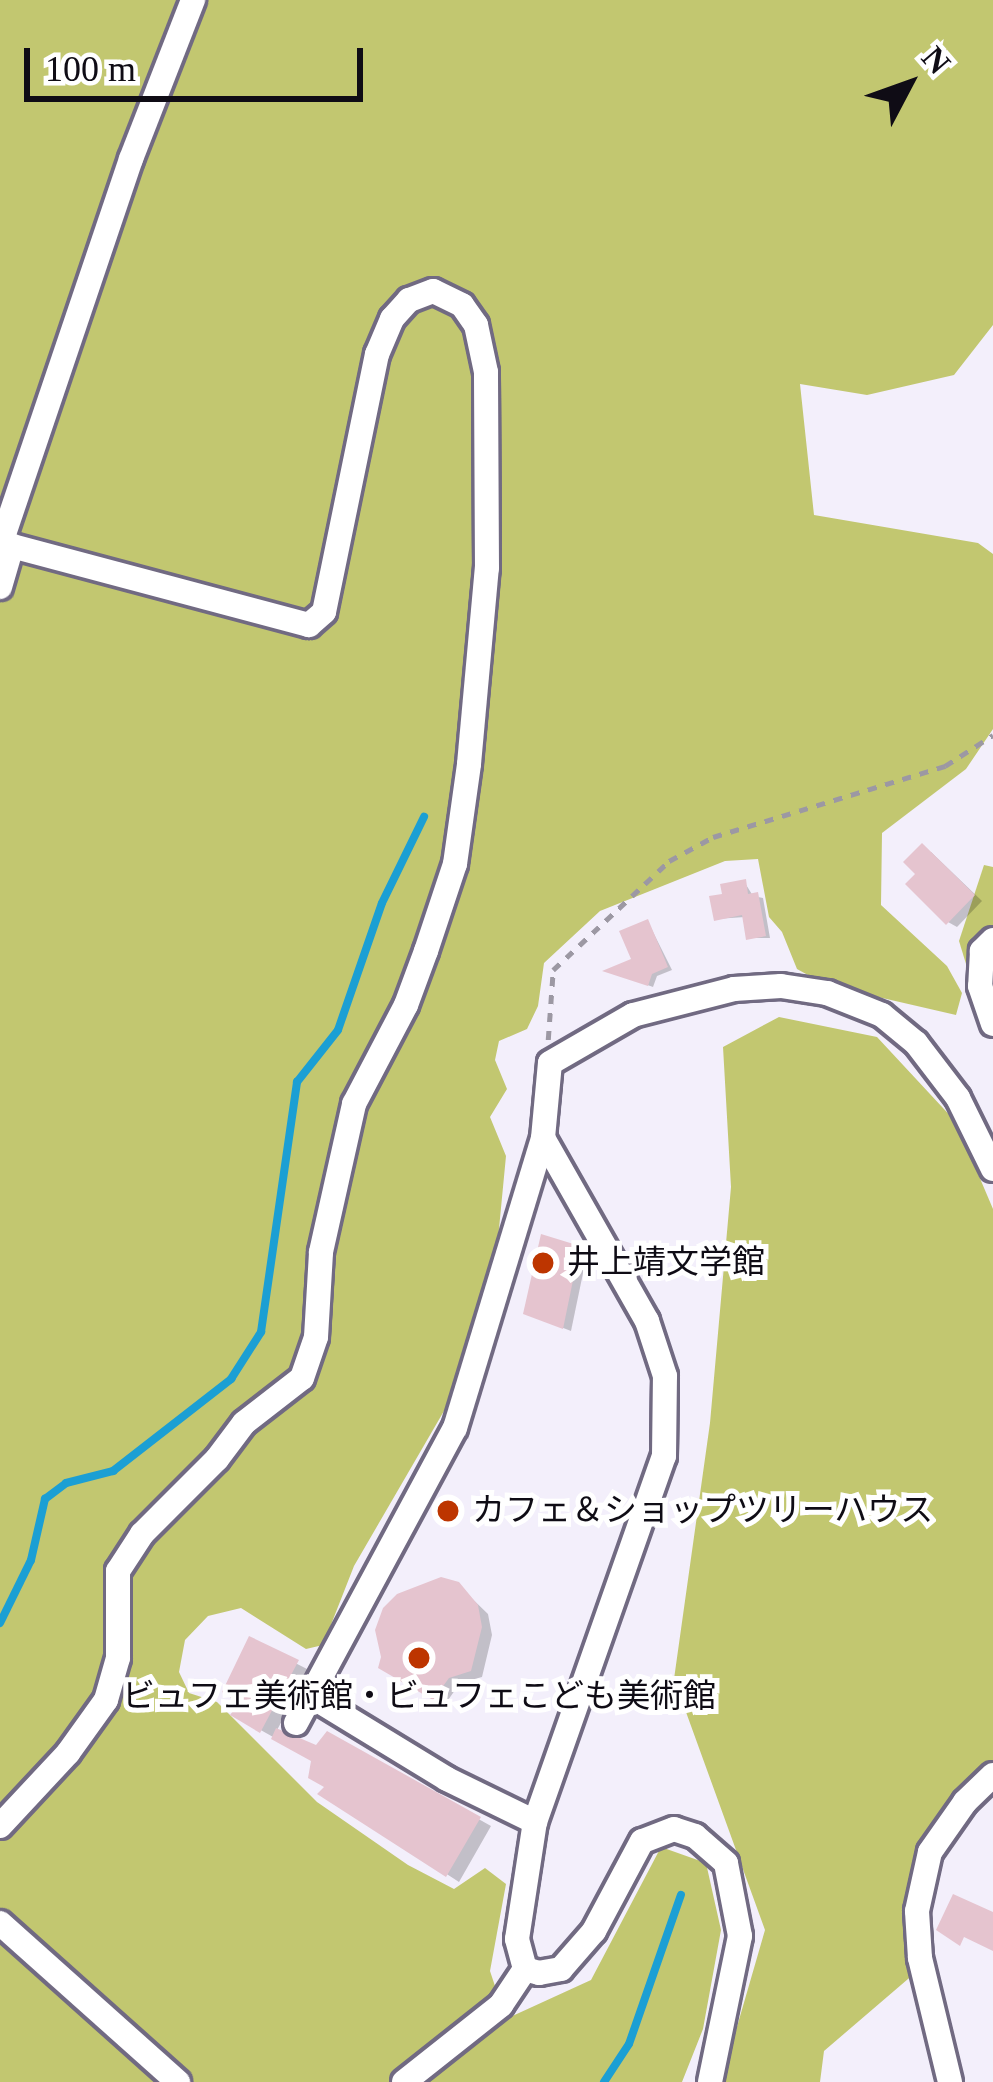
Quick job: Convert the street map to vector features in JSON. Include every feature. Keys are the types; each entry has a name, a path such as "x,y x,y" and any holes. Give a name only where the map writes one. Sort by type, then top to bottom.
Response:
{"street":[{"path":"0,1826 68,1753 106,1700 118,1658 118,1571 142,1534 217,1460 244,1423 302,1378 316,1337 321,1252 354,1104 406,1005 455,864 488,568 486,372 476,325 462,305 433,291 409,301 392,319 377,354 324,612 309,625 1,543 131,159 193,0"},
{"path":"0,587 12,546"},
{"path":"993,940 982,951 980,986 993,1024"},
{"path":"296,1723 455,1428 543,1138 550,1064 633,1015 734,989 781,986 827,993 882,1015 916,1042 958,1098 993,1169"},
{"path":"404,2082 501,2005 525,1969 517,1940 535,1822 664,1456 665,1376 647,1321 543,1138"},
{"path":"311,1696 447,1779 535,1822"},
{"path":"950,2082 920,1958 917,1911 930,1852 964,1802 993,1775"},
{"path":"525,1969 539,1973 561,1969 594,1930 642,1841 674,1829 695,1836 726,1863 740,1936 710,2082"},
{"path":"0,1923 178,2082"}],"path":[{"path":"550,1064 553,970 669,861 713,837 945,766 993,735"}],"green space":[{"path":"0,0 993,0 993,325 954,375 867,395 800,384 814,515 978,543 993,554 993,729 966,769 882,833 881,905 947,966 962,993 956,1015 826,985 797,969 782,932 769,917 758,859 725,861 600,911 544,963 538,1006 527,1029 499,1041 495,1060 507,1089 490,1117 506,1156 498,1239 473,1333 455,1392 354,1566 323,1645 306,1649 241,1608 208,1616 185,1640 179,1672 189,1693 217,1702 317,1802 408,1865 454,1889 485,1868 506,1884 490,1971 506,2019 591,1980 661,1847 706,1863 721,1930 703,2029 682,2082 0,2082"},
{"path":"984,865 993,867 993,1021 970,977 959,941"},
{"path":"779,1017 877,1037 956,1122 993,1209 993,1764 911,1910 915,1973 824,2051 820,2082 721,2082 765,1930 674,1679 710,1423 731,1187 723,1047"}],"building":[{"path":"922,843 975,895 946,925 905,884 915,874 903,862"},
{"path":"746,879 748,894 758,892 766,936 746,940 742,915 714,921 709,896 722,894 720,884"},
{"path":"648,919 668,967 652,974 648,986 602,971 631,959 619,931"},
{"path":"541,1234 580,1246 563,1329 523,1314"},
{"path":"441,1577 459,1582 478,1605 482,1627 471,1671 449,1678 433,1700 378,1668 381,1657 375,1630 383,1608 397,1594"},
{"path":"249,1636 299,1660 260,1733 230,1715 239,1703 222,1692"},
{"path":"276,1728 316,1745 327,1731 481,1817 446,1877 317,1794 324,1787 308,1778 311,1761 271,1739"},
{"path":"953,1894 993,1912 993,1951 964,1937 960,1946 936,1930"}],"waterway":[{"path":"0,1623 31,1560 45,1499 66,1483 113,1471 231,1379 261,1332 297,1082 338,1030 382,903 424,817"},
{"path":"604,2082 629,2044 681,1895"}],"place":[{"name":"井上靖文学館","path":"543,1263"},
{"name":"カフェ＆ショップツリーハウス","path":"448,1511"},
{"name":"ビュフェ美術館・ビュフェこども美術館","path":"419,1658"}]}
